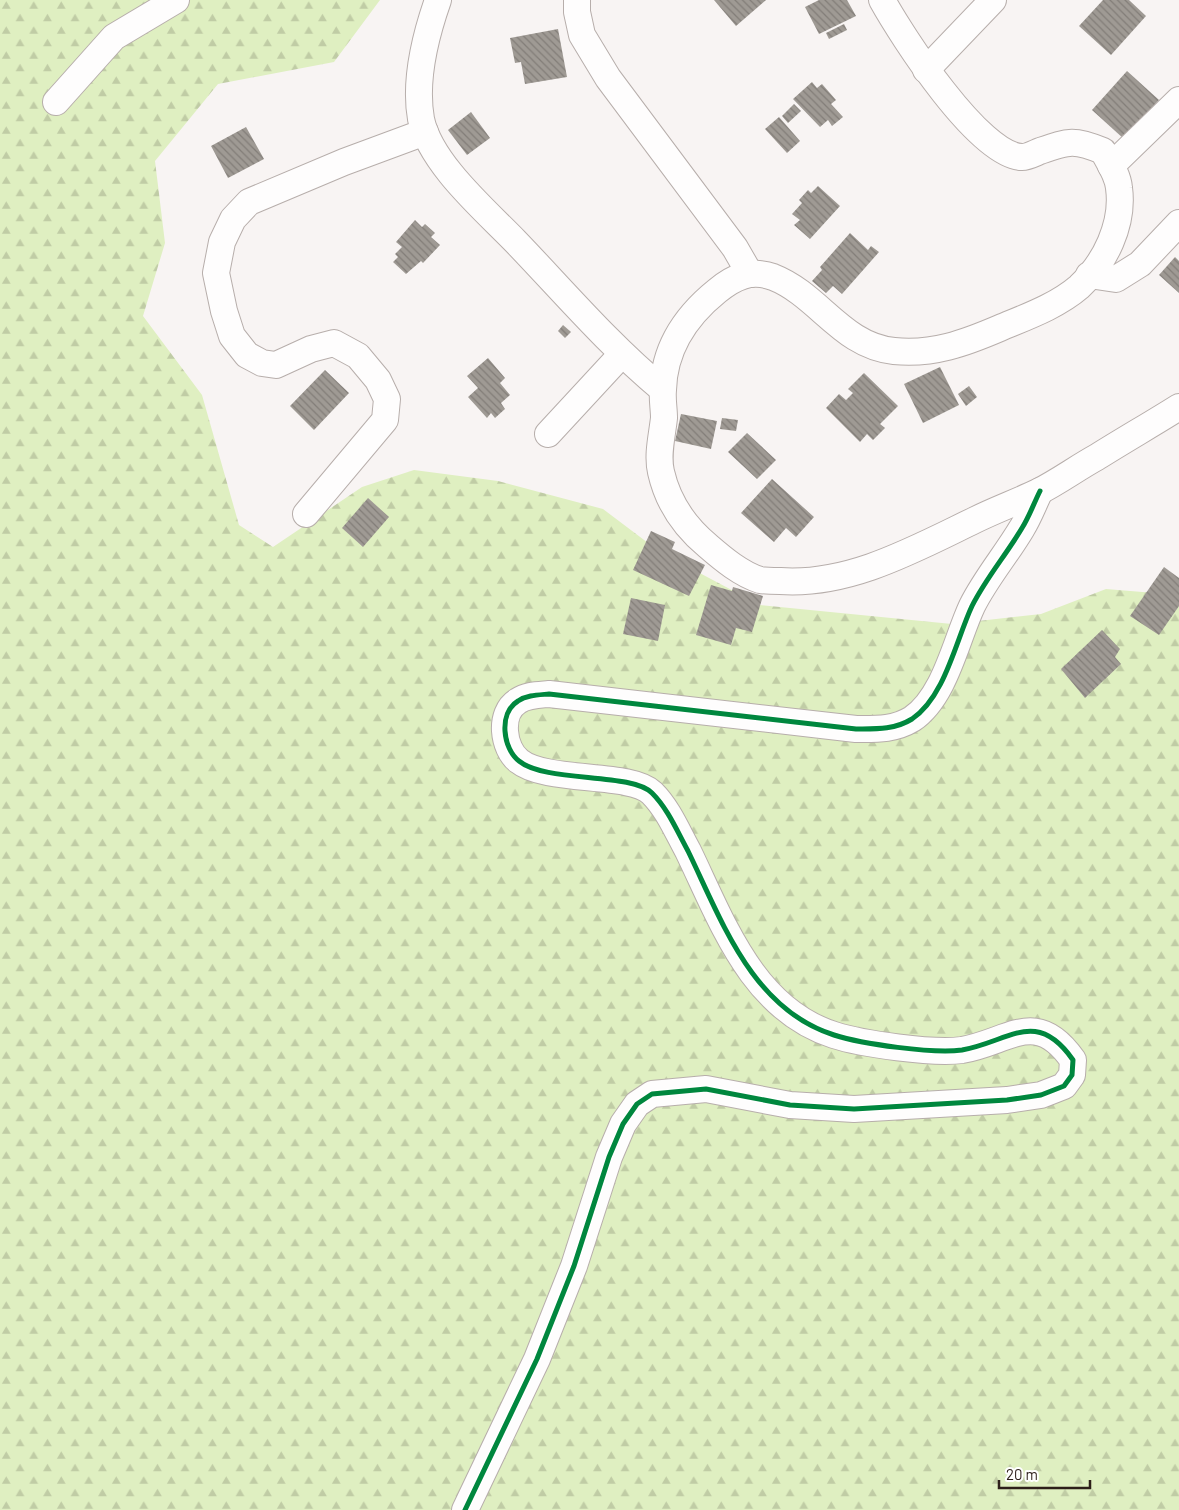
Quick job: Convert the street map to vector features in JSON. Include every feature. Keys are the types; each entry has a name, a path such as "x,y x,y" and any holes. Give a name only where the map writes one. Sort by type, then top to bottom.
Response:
{"street":[{"path":"56,102 114,37 176,0"},
{"path":"438,0 419,73 419,101 425,132 452,176 590,324 662,389"},
{"path":"577,0 577,12 582,35 608,78 735,248 750,274"},
{"path":"882,0 944,95 991,142 1008,154 1023,157 1069,141 1086,144 1103,151 1112,166 1120,187 1118,217 1102,259 1079,286 1046,307 958,345 929,352 893,351 870,346 852,338 791,286 771,276 750,274 733,278 701,304 680,329 666,368 662,389 664,416 660,442 660,471 671,500 685,525 734,566 760,580 796,583 837,576 894,559 1040,491 1179,407"},
{"path":"926,70 992,0"},
{"path":"1112,166 1179,100"},
{"path":"306,514 386,420 387,399 378,380 358,356 334,343 311,349 276,365 262,363 247,355 232,336 224,311 216,274 222,242 233,218 248,202 344,162 425,132"},
{"path":"1089,275 1116,279 1140,264 1179,223"},
{"path":"548,434 622,354"},
{"path":"465,1510 537,1359 574,1266 609,1158 624,1124 637,1104 652,1094 706,1089 790,1105 854,1109 1007,1100 1042,1094 1064,1086 1072,1075 1073,1060 1062,1044 1052,1036 1034,1031 1016,1032 962,1050 929,1050 862,1042 816,1029 778,1002 755,978 736,950 675,826 662,805 650,791 636,785 532,768 519,761 509,749 504,732 507,715 516,702 529,696 549,694 856,729 891,728 912,719 931,699 950,663 972,607 990,573 1022,529 1040,491"}],"green space":[{"path":"0,0 380,0 334,62 218,84 155,161 165,243 143,316 202,395 239,525 273,547 362,487 414,470 498,481 603,509 660,552 760,605 952,624 1041,614 1106,589 1179,595 1179,1510 0,1510"}],"building":[{"path":"714,0 766,0 736,26"},
{"path":"819,0 847,0 856,16 819,34 805,7"},
{"path":"1103,0 1129,0 1146,16 1111,55 1079,26"},
{"path":"844,24 847,30 829,39 826,33"},
{"path":"558,29 567,77 525,84 521,62 515,63 510,38"},
{"path":"1127,71 1159,100 1124,139 1092,110"},
{"path":"812,82 817,88 822,84 836,100 831,104 843,117 832,126 828,120 820,127 793,99"},
{"path":"794,104 801,111 788,123 782,116"},
{"path":"471,112 490,138 467,155 448,130"},
{"path":"779,117 800,141 787,153 765,129"},
{"path":"246,127 264,159 228,178 211,146"},
{"path":"818,186 840,206 810,239 794,225 800,220 792,214 802,203 799,200 808,190 811,193"},
{"path":"415,220 422,227 425,224 435,233 431,237 440,245 423,263 421,261 406,274 393,262 398,257 395,254 402,247 396,242"},
{"path":"850,233 868,250 871,246 879,252 842,294 833,286 826,293 812,281 822,270 820,267"},
{"path":"1175,257 1179,261 1179,293 1159,275"},
{"path":"563,325 571,332 565,338 558,331"},
{"path":"488,358 505,378 500,383 510,395 501,403 505,409 495,418 491,413 487,418 468,397 478,388 467,376"},
{"path":"940,367 959,405 923,423 904,384"},
{"path":"325,370 349,393 314,430 290,406"},
{"path":"864,373 898,406 880,424 885,428 873,440 867,434 860,442 826,408 839,394 846,400 853,393 848,389"},
{"path":"969,386 977,397 966,406 958,394"},
{"path":"681,414 717,421 711,449 675,441"},
{"path":"722,418 738,420 736,431 720,429"},
{"path":"747,433 776,460 757,479 728,452"},
{"path":"772,479 814,517 796,537 786,528 774,542 741,513"},
{"path":"368,498 389,517 363,547 342,528"},
{"path":"651,531 675,542 672,549 705,565 689,596 633,570"},
{"path":"1164,567 1179,578 1179,606 1159,635 1130,616"},
{"path":"711,585 732,591 733,587 763,596 752,632 736,628 731,645 696,635"},
{"path":"631,598 665,605 658,641 623,634"},
{"path":"1102,630 1120,649 1115,657 1121,664 1085,698 1061,669"}],"cycle path":[{"path":"465,1510 537,1359 574,1266 609,1157 623,1124 637,1104 652,1094 706,1089 790,1105 854,1109 1007,1100 1041,1095 1064,1086 1072,1075 1073,1060 1060,1044 1047,1035 1034,1031 1021,1032 962,1050 934,1051 879,1045 846,1038 834,1035 806,1022 781,1005 761,984 743,960 672,820 652,793 641,786 626,782 548,772 532,768 519,761 509,748 506,740 505,722 507,714 521,699 549,694 856,729 885,728 905,723 923,709 933,697 948,667 972,606 983,586 1025,524 1040,491"}]}
